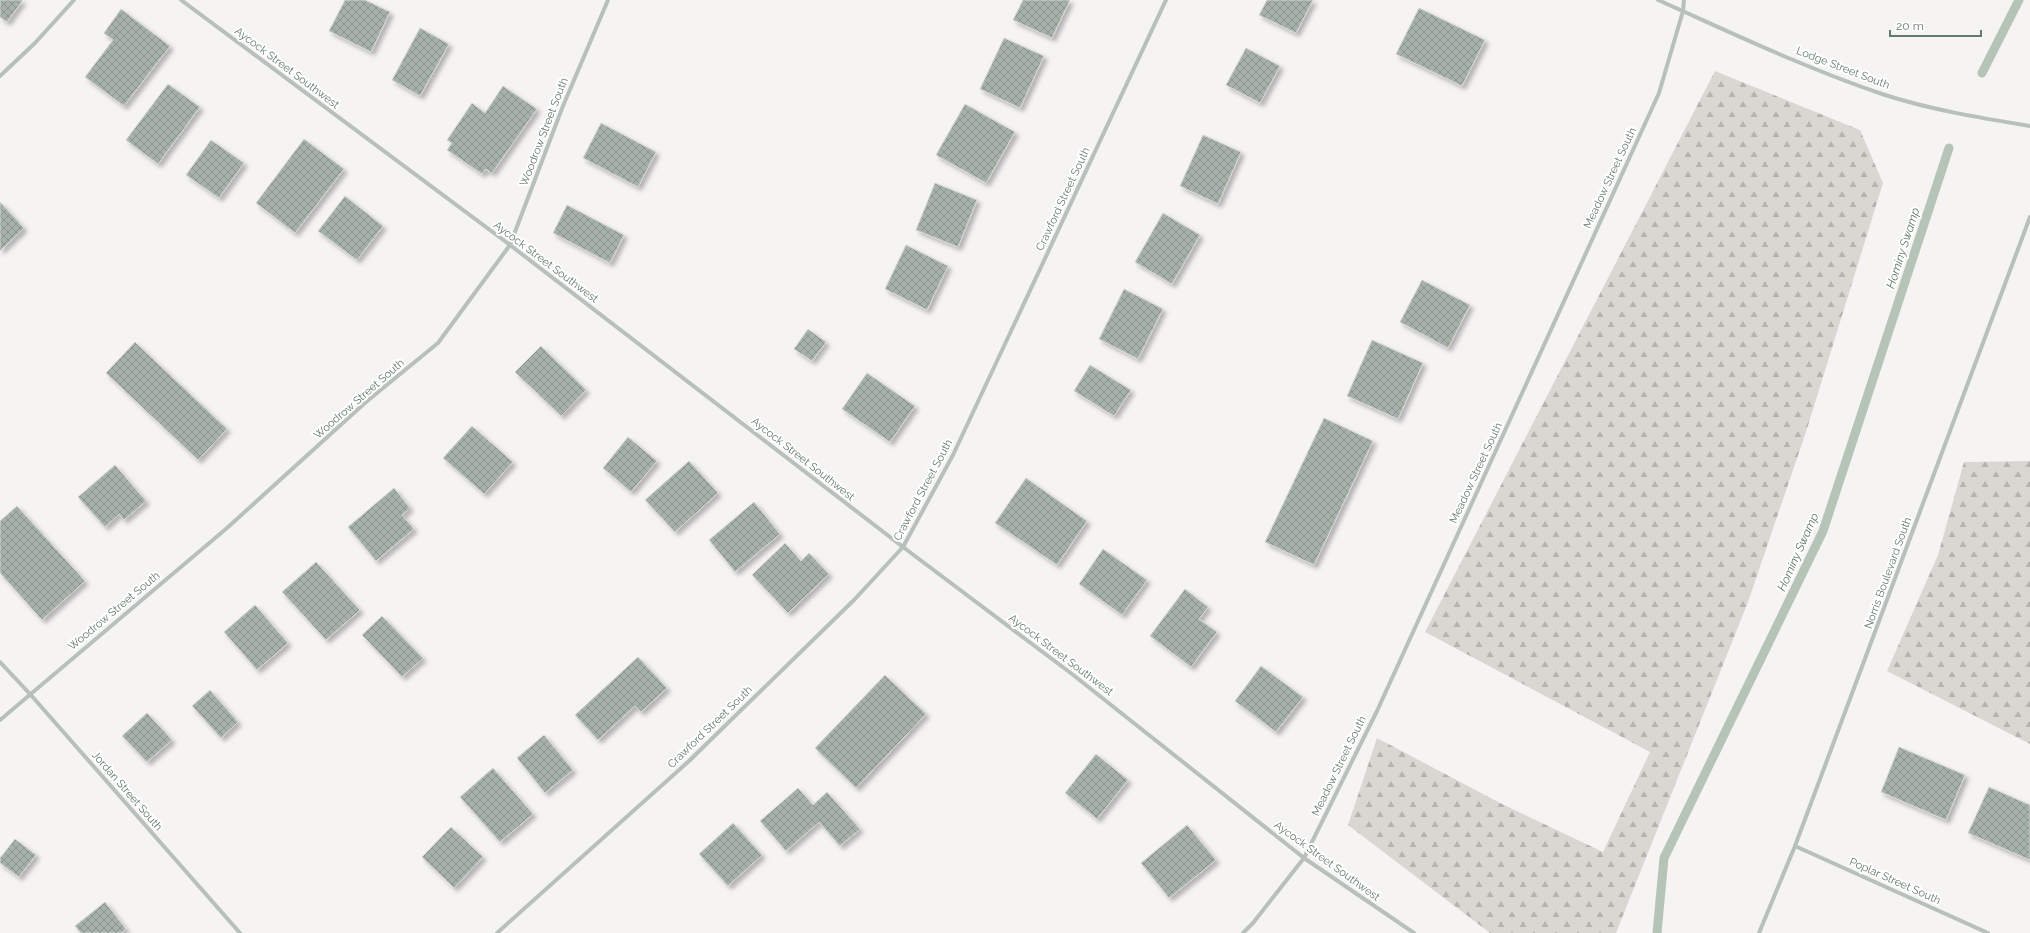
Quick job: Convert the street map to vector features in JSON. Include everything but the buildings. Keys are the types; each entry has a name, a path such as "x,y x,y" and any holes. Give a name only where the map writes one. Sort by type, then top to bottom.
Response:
{"street":[{"path":"0,76 35,43 74,0"},
{"name":"Aycock Street Southwest","path":"181,0 510,245 903,547 1072,674 1304,858 1414,933"},
{"name":"Woodrow Street South","path":"0,720 227,528 366,402 438,343 510,245 563,106 608,0"},
{"name":"Crawford Street South","path":"497,933 689,761 854,600 903,547 952,455 1166,0"},
{"name":"Lodge Street South","path":"1658,0 1838,78 1885,95 1950,113 2030,126"},
{"name":"Meadow Street South","path":"1243,933 1254,924 1304,858 1380,704 1659,93 1683,11 1684,0"},
{"name":"Norris Boulevard South","path":"1759,933 1795,846 2030,217"},
{"name":"Jordan Street South","path":"0,662 30,694 240,933"},
{"name":"Poplar Street South","path":"1795,846 1988,933"}],"green space":[{"path":"1715,71 1860,130 1883,183 1806,432 1748,602 1616,933 1490,933 1348,825 1377,738 1502,804 1603,852 1650,752 1425,632"},
{"path":"2030,461 2030,744 1887,671 1938,555 1964,462"}],"waterway":[{"name":"Hominy Swamp","path":"1982,73 2019,0"},
{"name":"Hominy Swamp","path":"1657,933 1664,858 1823,531 1949,148"}]}
